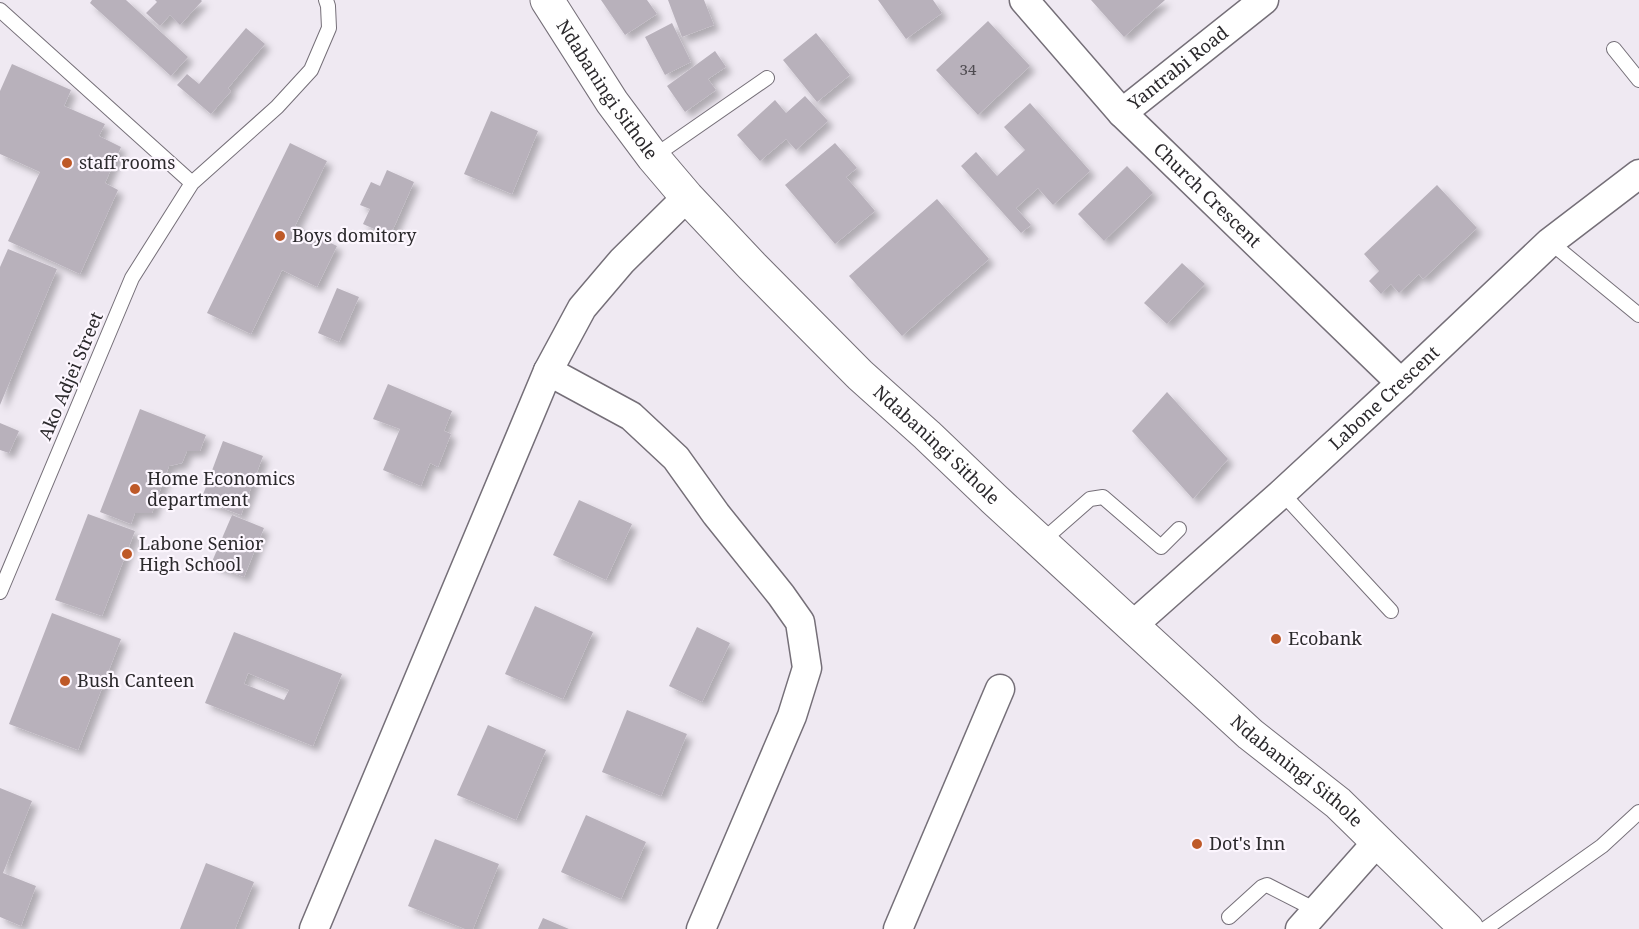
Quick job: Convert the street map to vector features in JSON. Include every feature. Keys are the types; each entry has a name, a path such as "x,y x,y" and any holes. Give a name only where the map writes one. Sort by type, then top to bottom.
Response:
{"street":[{"name":"Ndabaningi Sithole","path":"547,0 612,102 653,157 687,197 860,375 1250,734 1338,803 1467,929"},
{"name":"Church Crescent","path":"1024,0 1122,113 1401,383"},
{"name":"Yantrabi Road","path":"1122,113 1264,0"},
{"name":"Labone Crescent","path":"1132,626 1282,493 1550,242 1639,174"},
{"path":"314,929 548,371 582,308 622,261 687,197"},
{"path":"548,371 631,416 676,458 716,514 800,622 807,668 792,716 701,929"},
{"path":"897,929 1000,689"},
{"path":"1308,920 1378,841"}],"lane":[{"name":"Ako Adjei Street","path":"0,592 132,278 192,183 277,107 311,70 329,28 326,0"},
{"path":"0,10 192,183"},
{"path":"1614,49 1639,80"},
{"path":"653,157 767,78"},
{"path":"1550,242 1639,315"},
{"path":"1282,493 1391,611"},
{"path":"1041,542 1090,499 1103,497 1161,547 1179,530"},
{"path":"1485,929 1602,846 1639,812"},
{"path":"1229,917 1262,887 1268,885 1308,920"}],"building":[{"path":"92,0 126,0 188,57 171,76 90,3"},
{"path":"155,0 202,1 180,25 170,15 160,26 146,13 157,2"},
{"path":"601,0 647,0 657,14 625,35"},
{"path":"668,0 704,0 714,25 682,37"},
{"path":"878,0 933,0 942,13 906,39"},
{"path":"1091,0 1165,0 1124,37"},
{"path":"988,21 1030,66 978,115 936,70"},
{"path":"672,23 691,62 665,75 645,37"},
{"path":"246,28 265,44 228,88 231,91 211,114 177,85 187,74 199,84"},
{"path":"816,33 850,75 817,102 783,60"},
{"path":"715,51 726,67 708,79 716,90 685,112 667,86"},
{"name":"staff rooms","path":"12,64 71,90 64,106 105,124 99,136 121,147 105,183 118,190 80,274 8,241 40,172 0,154 0,91"},
{"path":"805,96 828,121 796,150 786,139 760,161 737,135 775,100 786,113"},
{"path":"1030,103 1090,171 1053,205 1038,188 1016,208 1031,225 1021,233 961,166 976,152 997,176 1025,150 1004,127"},
{"path":"491,111 538,131 512,194 464,174"},
{"name":"Boys domitory","path":"290,143 327,161 295,226 337,246 317,287 282,270 251,334 207,313"},
{"path":"835,143 857,168 846,177 875,211 835,244 785,185"},
{"path":"1127,166 1153,193 1104,241 1078,214"},
{"path":"387,170 414,182 390,236 363,224 370,209 360,205 371,182 380,186"},
{"path":"1437,185 1477,228 1423,279 1419,274 1399,293 1391,284 1381,294 1369,281 1379,271 1364,254"},
{"path":"937,199 989,259 902,336 849,276"},
{"path":"8,249 57,269 0,405 0,267"},
{"path":"1182,263 1205,284 1167,324 1144,303"},
{"path":"337,288 359,297 339,342 318,333"},
{"path":"388,384 452,411 444,431 451,434 438,467 430,463 421,486 383,470 400,429 373,419"},
{"path":"1167,392 1228,459 1193,499 1132,431"},
{"name":"Home Economics department","path":"140,409 206,435 200,451 187,451 182,463 169,466 152,513 135,513 131,524 100,512"},
{"path":"0,423 19,431 9,453 0,450"},
{"path":"223,441 263,456 241,515 201,500"},
{"path":"579,500 632,524 606,580 553,555"},
{"name":"Home Economics department","path":"88,514 135,531 102,616 55,600"},
{"path":"232,515 264,528 244,577 211,564"},
{"path":"535,606 593,632 563,699 505,674"},
{"name":"Bush Canteen","path":"52,613 121,639 78,750 9,724"},
{"path":"697,627 730,643 702,702 669,686"},
{"path":"234,632 342,674 313,746 205,703","holes":["248,673 289,690 284,700 244,684"]},
{"path":"627,710 687,734 661,796 602,772"},
{"path":"488,725 546,750 516,820 457,795"},
{"path":"0,788 32,801 3,873 36,886 21,926 0,917"},
{"path":"586,815 646,842 621,899 561,872"},
{"path":"435,839 499,864 473,929 465,929 408,906"},
{"path":"206,863 254,882 235,929 180,929"},
{"path":"543,918 569,929 538,929"}],"place":[{"name":"staff rooms","path":"67,163"},
{"name":"Boys domitory","path":"280,236"},
{"name":"Home Economics department","path":"135,489"},
{"name":"Labone Senior High School","path":"127,554"},
{"name":"Ecobank","path":"1276,639"},
{"name":"Bush Canteen","path":"65,681"},
{"name":"Dot's Inn","path":"1197,844"}]}
